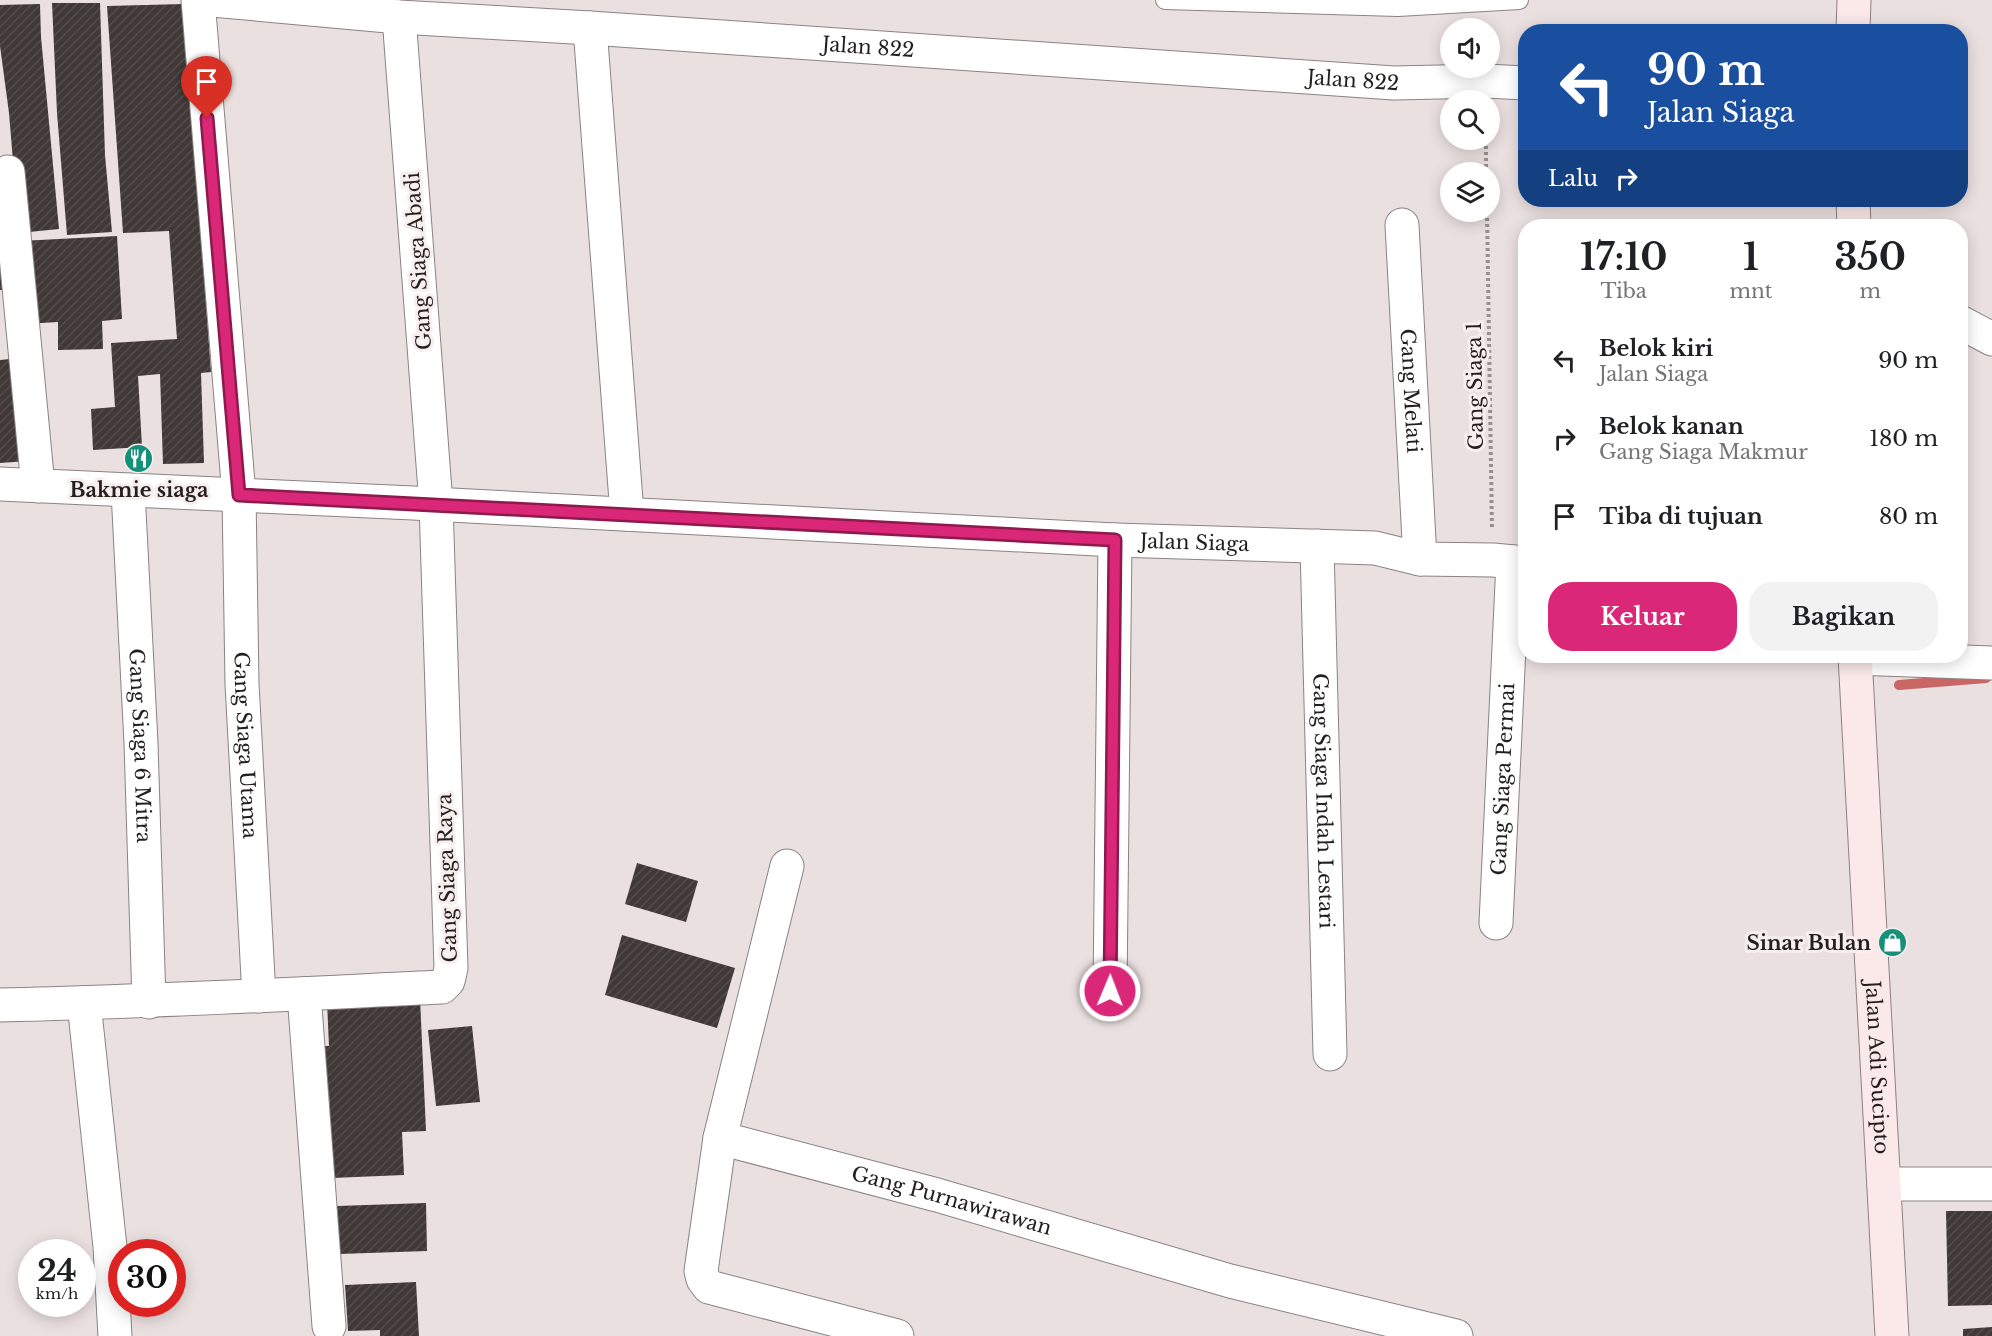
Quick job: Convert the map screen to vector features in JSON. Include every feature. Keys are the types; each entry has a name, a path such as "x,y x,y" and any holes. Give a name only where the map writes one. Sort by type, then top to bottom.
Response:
{"main road":[{"path":"1853,24 1854,0"},
{"name":"Jalan Adi Sucipto","path":"1855,663 1892,1336"}],"street":[{"name":"Gang Siaga Utama","path":"198,0 239,495 242,684 259,996"},
{"name":"Jalan 822","path":"212,0 399,17 1394,83 1518,83"},
{"name":"Gang Siaga Abadi","path":"399,17 436,504"},
{"path":"590,28 627,514"},
{"path":"8,172 38,486"},
{"name":"Gang Melati","path":"1402,225 1420,559"},
{"path":"1968,326 1992,339"},
{"name":"Jalan Siaga","path":"0,484 436,504 1115,540 1375,548 1420,559 1510,562"},
{"name":"Gang Siaga 6 Mitra","path":"128,491 141,743 148,1002"},
{"name":"Gang Siaga Raya","path":"0,1005 148,1002 207,997 441,987 448,981 452,968 436,504"},
{"path":"1110,991 1115,540"},
{"name":"Gang Siaga Indah Lestari","path":"1317,546 1330,1054"},
{"name":"Gang Siaga Permai","path":"1496,923 1510,562"},
{"path":"1968,662 1992,663"},
{"path":"788,866 720,1138 701,1271 709,1287 897,1336"},
{"path":"304,994 329,1326"},
{"path":"84,1003 110,1247 115,1336"},
{"name":"Gang Purnawirawan","path":"720,1138 937,1196 1230,1281 1456,1336"},
{"path":"1884,1184 1992,1185"}],"lane":[{"path":"1165,0 1398,7 1520,0"}],"path":[{"name":"Gang Siaga 1","path":"1488,222 1510,562"}],"building":[{"path":"52,3 100,3 105,155 112,232 67,235 57,113"},
{"path":"40,4 59,229 19,233 9,113 0,46 0,5"},
{"path":"184,4 211,372 201,373 204,463 163,464 160,374 138,376 142,447 93,450 91,409 115,407 111,343 177,339 169,231 123,233 107,6"},
{"path":"0,224 4,290 0,290"},
{"path":"117,236 122,319 102,321 103,349 58,350 58,322 25,324 20,241"},
{"path":"20,358 28,461 0,463 0,360"},
{"path":"637,863 698,881 686,922 625,904"},
{"path":"622,935 735,968 717,1028 605,995"},
{"path":"420,998 426,1131 402,1132 404,1175 332,1178 329,1092 316,1093 315,1046 329,1046 327,1001"},
{"path":"472,1026 480,1102 436,1106 428,1030"},
{"path":"426,1203 427,1251 339,1254 337,1206"},
{"path":"1946,1211 1992,1211 1992,1305 1948,1306"},
{"path":"416,1282 419,1336 380,1336 380,1330 348,1331 345,1285"},
{"path":"1992,1327 1992,1336 1963,1336 1963,1329"}],"waterway":[{"path":"1899,685 1986,678"}],"place":[{"name":"Bakmie siaga","path":"139,459"},
{"name":"Sinar Bulan","path":"1892,943"}],"route":[{"path":"207,118 239,495 1115,540 1110,991"}]}
